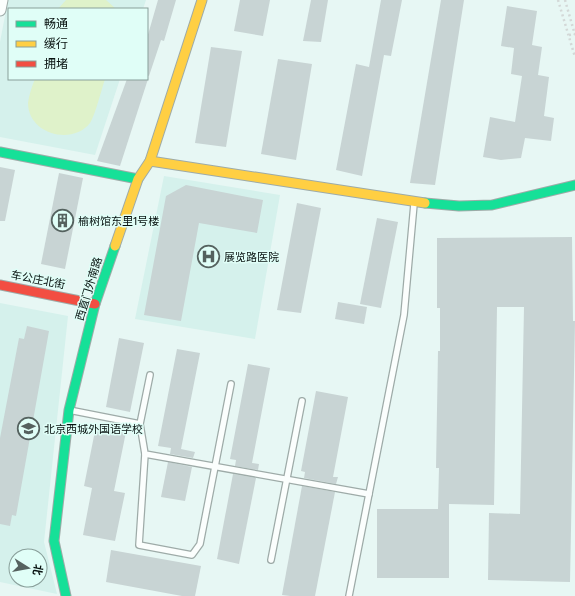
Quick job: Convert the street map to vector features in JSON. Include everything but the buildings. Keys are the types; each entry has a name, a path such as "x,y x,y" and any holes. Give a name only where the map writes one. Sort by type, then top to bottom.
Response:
{"street":[{"path":"0,10 2,0"},
{"name":"西直门外南路","path":"66,596 54,541 69,410 95,304 138,179 150,161 202,0"},
{"path":"0,152 138,179"},
{"path":"150,161 414,202 459,206 492,206 575,185"},
{"name":"车公庄北街","path":"0,285 95,304"}],"lane":[{"path":"348,596 404,315 414,202"},
{"path":"150,375 140,424 145,454 139,545 192,555 200,544 231,384"},
{"path":"271,560 302,401"},
{"path":"69,410 140,424"},
{"path":"145,454 369,494"}],"path":[{"path":"558,0 575,57"},
{"path":"565,0 575,35 568,35"}],"shaded area":[{"path":"8,0 146,0 143,8 8,8 8,80 120,80 95,155 0,137 0,42"},
{"name":"展览路医院","path":"164,176 280,195 255,339 135,319"},
{"name":"北京西城外国语学校","path":"0,303 68,316 44,542 46,548 8,548 8,584 0,582"},
{"name":"北京西城外国语学校","path":"48,558 57,594 28,588 48,588"}],"green space":[{"path":"66,0 106,0 115,8 59,8"},
{"path":"35,80 105,80 90,123 82,130 73,134 62,135 52,133 43,129 35,122 30,114 28,103"}],"traffic: fast":[{"path":"0,152 138,179"},
{"path":"425,203 459,206 492,205 575,185"},
{"path":"66,596 54,541 69,410 95,304 115,246"}],"traffic: slow":[{"path":"115,246 138,179 150,161 202,0"},
{"path":"150,161 425,203"}],"traffic: jam":[{"path":"0,285 95,304"}],"place":[{"name":"榆树馆东里1号楼","path":"62,221"},
{"name":"展览路医院","path":"209,257"},
{"name":"北京西城外国语学校","path":"28,429"}]}
